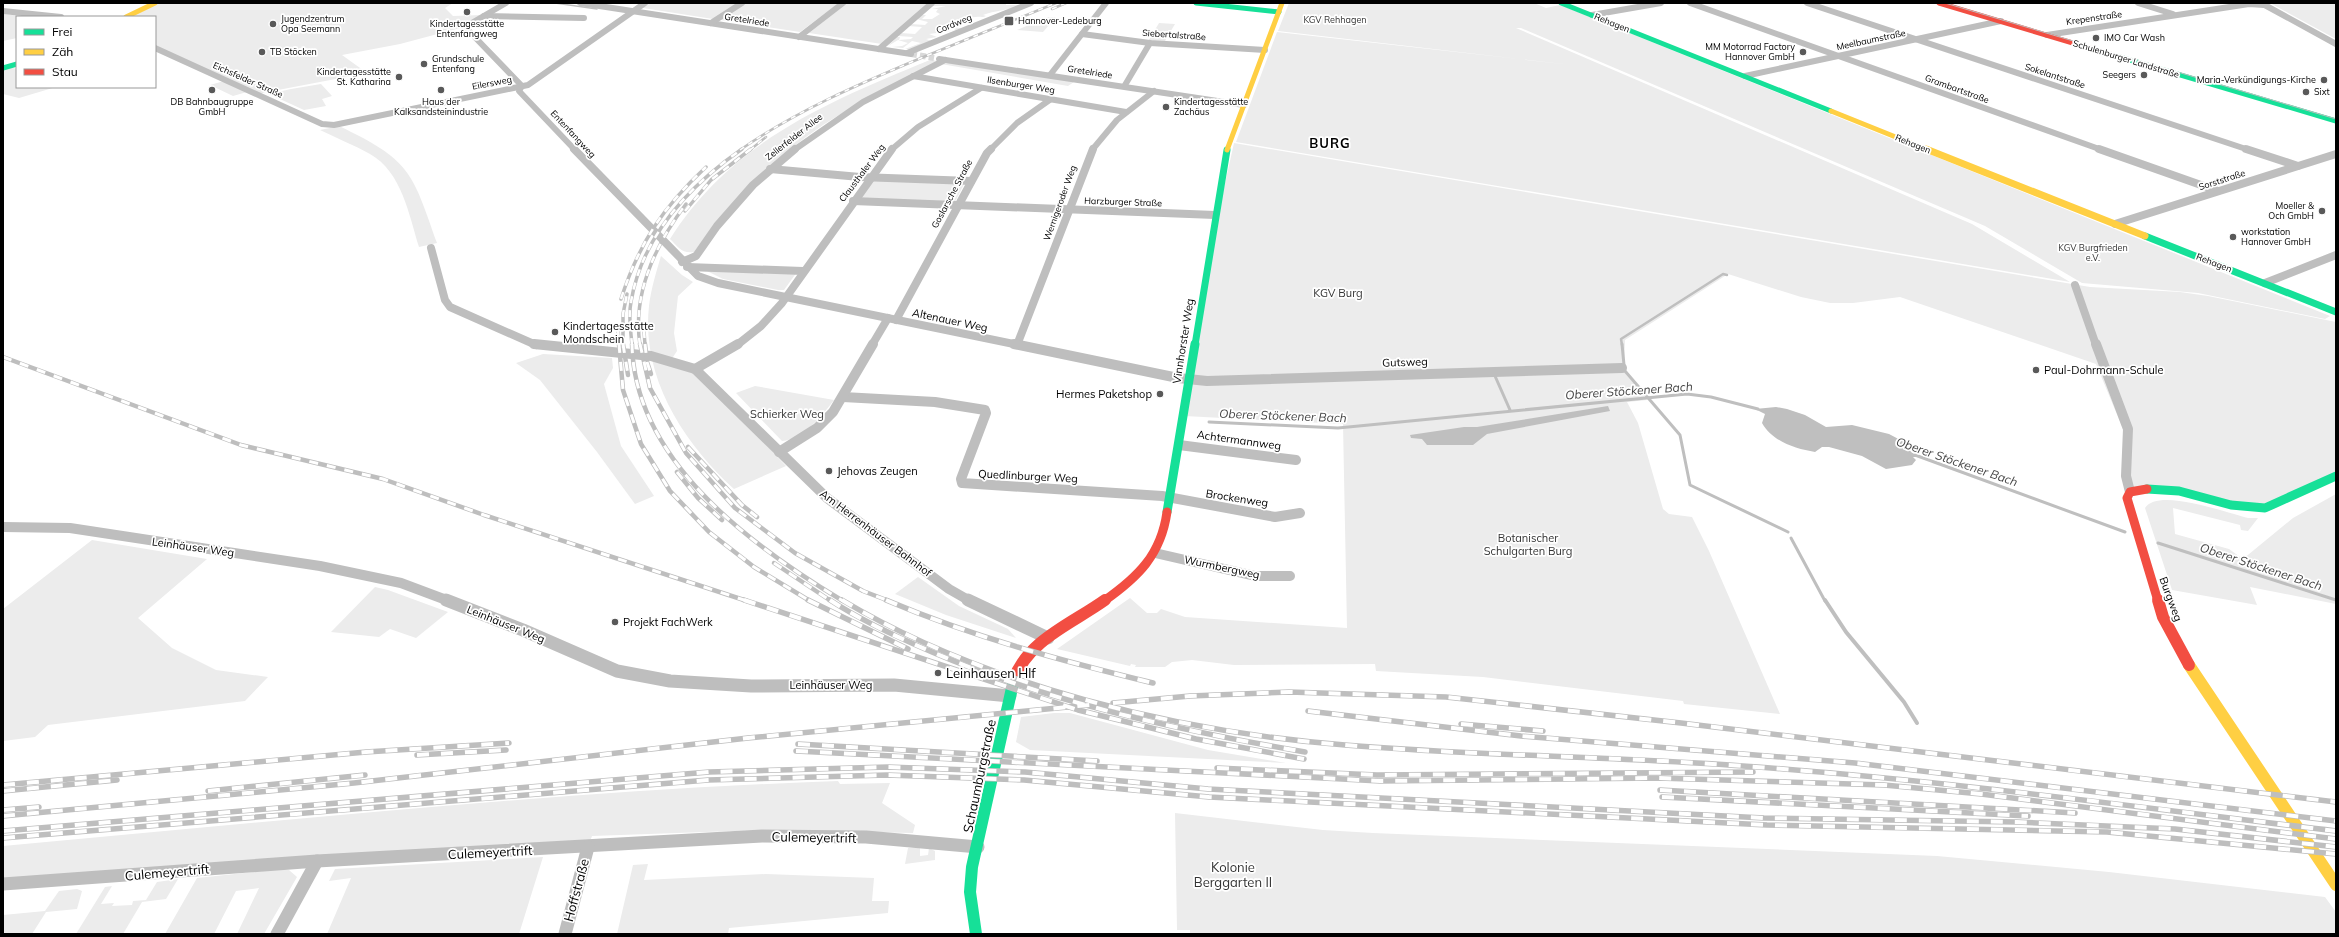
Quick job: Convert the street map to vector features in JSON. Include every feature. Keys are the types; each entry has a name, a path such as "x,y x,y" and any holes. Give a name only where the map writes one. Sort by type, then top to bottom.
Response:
{"street":[{"path":"128,16 155,3"},
{"name":"Entenfangweg","path":"506,3 470,24 467,29 522,86 520,91 524,96 685,265 707,280"},
{"name":"Gretelriede","path":"580,3 909,54"},
{"name":"Eilersweg","path":"334,125 528,85 645,3"},
{"path":"711,23 742,3"},
{"path":"799,37 843,3"},
{"path":"879,49 932,3"},
{"name":"Cordweg","path":"909,54 1030,3"},
{"path":"1050,75 1106,3"},
{"path":"1196,3 1281,7"},
{"name":"Rehagen","path":"1561,3 2336,312"},
{"path":"1592,15 1662,3"},
{"name":"Grambartstraße","path":"1690,3 2218,191"},
{"name":"Sokelantstraße","path":"1807,3 2298,166"},
{"name":"Schulenburger Landstraße","path":"1939,3 2336,116"},
{"name":"Schulenburger Landstraße","path":"1955,3 2051,34 2336,121"},
{"path":"2138,3 2177,15"},
{"name":"Krepenstraße","path":"2051,34 2249,4 2263,4"},
{"path":"2263,4 2336,44"},
{"name":"Vinnhorster Weg","path":"1048,638 1121,590 1133,580 1155,552 1163,535 1227,147 1281,7"},
{"path":"3,11 51,16"},
{"path":"484,16 584,18"},
{"name":"Meelbaumstraße","path":"1744,76 2001,21"},
{"name":"Siebertalstraße","path":"1082,34 1150,43 1265,50"},
{"path":"1125,85 1150,43"},
{"name":"Eichsfelder Straße","path":"156,48 322,124 334,125"},
{"name":"Gretelriede","path":"934,58 1244,105"},
{"name":"Zellerfelder Allee","path":"685,265 696,256 735,203 770,168 826,125 863,102 945,60"},
{"path":"3,68 16,64"},
{"name":"Ilsenburger Weg","path":"913,76 1126,112"},
{"name":"Clausthaler Weg","path":"695,369 734,348 760,325 786,297 888,152 907,136 981,88"},
{"name":"Wernigeroder Weg","path":"1017,345 1094,145 1111,124 1154,91"},
{"name":"Goslarsche Straße","path":"892,319 987,153 1000,138 1018,123 1051,100"},
{"name":"Sorststraße","path":"2114,224 2336,154"},
{"path":"770,168 869,177 971,181"},
{"name":"Harzburger Straße","path":"853,201 1215,215"},
{"name":"Am Herrenhäuser Bahnhof","path":"431,248 445,300 450,307 538,346 651,356 695,369 821,493 949,589 974,604 1039,632 1048,638"},
{"path":"2265,283 2336,255"},
{"path":"685,265 803,271"},
{"name":"Altenauer Weg","path":"707,280 1017,345 1189,379"},
{"name":"Burgweg","path":"2075,285 2128,429 2126,476 2130,492 2127,498 2152,585 2163,616 2179,649 2221,716 2336,885"},
{"path":"779,452 817,428 833,412 892,319"},
{"name":"Gutsweg","path":"1189,379 1207,381 1622,368"},
{"name":"Quedlinburger Weg","path":"843,397 936,402 985,410 986,414 961,479 962,483 1170,498"},
{"name":"Achtermannweg","path":"1179,445 1296,460"},
{"path":"2130,492 2146,488 2166,490 2227,505 2253,509 2265,508 2282,502 2336,476"},
{"name":"Brockenweg","path":"1170,498 1275,516 1300,513"},
{"name":"Leinhäuser Weg","path":"3,527 70,528 320,566 401,583 468,609 617,671 670,681 751,686 894,685 1010,696"},
{"name":"Wurmbergweg","path":"1155,552 1255,576 1290,576"},
{"name":"Schaumburgstraße","path":"976,934 970,892 972,866 978,847 1016,669 1024,657 1048,638"},
{"name":"Culemeyertrift","path":"3,884 317,861 762,836 872,838 978,847"},
{"name":"Hoffstraße","path":"565,934 588,846"},
{"path":"278,934 317,861"}],"green space":[{"name":"TB Stöcken","path":"155,3 453,3 445,8 453,16 481,15 460,28 400,44 342,55 367,73 257,94 156,48 156,16 128,16"},
{"path":"650,3 740,3 713,19 643,8"},
{"path":"746,3 839,3 800,32 721,20"},
{"path":"847,3 929,3 882,44 809,33"},
{"path":"934,3 1006,3 1006,5 1021,5 983,15 986,16 985,17 973,17 967,19 952,26 963,29 951,31 929,34 937,37 926,39 932,41 909,49 905,49 921,43 912,41 903,48 892,47 902,46 908,43 898,40 888,46 897,37 900,37 899,40 911,39 913,37 898,36 901,33 915,34 922,27 908,26 911,24 925,25 928,22 916,19 921,15 926,15 922,19 932,19 940,14 936,12 938,9 932,9 946,6 931,6","holes":["954,28 955,30 951,31 942,29"]},
{"path":"1289,3 1534,3 1546,8 1560,5 2330,316 2325,319 2198,293 2082,283 1985,226 1521,28 1516,28 1972,224 2070,282 1236,142 1277,32 1572,65 1278,31"},
{"path":"2270,3 2336,3 2336,39"},
{"path":"3,14 20,16 16,16 16,38 3,41"},
{"path":"1048,17 1056,17 1043,32 1017,30"},
{"path":"1159,23 1175,24 1165,41 1149,40"},
{"path":"930,60 938,61 837,116 787,152 769,167 737,199 694,252 683,251 670,239 695,205 722,176 753,150 785,128 819,109"},
{"path":"949,63 1077,80 1068,86 941,64"},
{"path":"9,67 16,69 16,88 53,88 19,98 3,94 3,69"},
{"path":"224,81 247,92 233,96 210,85"},
{"path":"321,84 332,96 322,99 326,106 304,110 269,94 291,89"},
{"path":"339,126 381,148 395,159 405,170 414,183 437,243 419,247 403,195 390,172 381,162 370,154 320,130"},
{"name":"KGV Burg","path":"1234,143 2090,287 2180,292 2208,296 2336,322 2336,476 2265,508 2180,493 2131,493 2128,429 2123,429 2096,364 1900,297 1853,303 1830,303 1801,297 1728,274 1625,340 1624,371 1647,400 1627,402 1638,423 1663,509 1669,514 1692,517 1709,551 1780,714 1684,704 1683,701 1483,677 1376,671 1375,664 1234,665 1192,660 1172,662 1165,667 1135,667 1136,665 1131,664 1130,666 1057,649 1130,598 1147,613 1157,613 1161,609 1185,617 1347,628 1343,424 1184,416 1209,255"},
{"path":"871,180 964,184 955,202 859,198"},
{"path":"661,256 682,275 693,282 678,296 674,333 677,351 671,360 695,369 786,466 734,489 698,451 683,430 659,383 652,358 648,333 650,300"},
{"path":"701,268 797,272 784,290 778,290 723,279"},
{"path":"543,354 612,358 613,368 604,384 621,446 654,496 635,504 597,452 540,380 516,363"},
{"name":"Schierker Weg","path":"755,386 834,400 824,413 805,431 797,436 782,441 736,393"},
{"path":"2336,494 2336,604 2250,587 2257,605 2172,590 2145,508 2152,502 2164,500 2178,501 2194,503 2248,518 2258,518 2248,531 2241,530 2240,525 2173,508 2175,534 2229,549 2243,559 2293,518"},
{"path":"92,540 207,559 138,618 172,648 216,670 268,677 245,701 48,725 35,737 3,741 3,609"},
{"path":"918,577 959,606 1008,629 1016,638 946,615 895,594"},
{"path":"375,587 388,590 448,612 416,638 390,629 379,637 331,632"},
{"path":"1054,713 1070,713 1208,750 1286,763 1030,750 1016,742 1021,717"},
{"path":"838,781 840,784 890,783 882,803 915,825 913,833 762,830 592,836 588,847 3,884 3,846 524,799"},
{"name":"Kolonie Berggarten II","path":"1175,813 1323,830 1937,856 2109,872 2325,897 2336,912 2336,934 1190,934 1190,930 1177,930"},
{"path":"920,847 920,856 928,855 929,848 935,851 935,860 905,864 908,848"},
{"path":"543,857 519,934 327,934 351,878 329,881 335,869"},
{"path":"648,864 644,880 766,874 874,878 872,901 889,901 888,913 729,928 728,934 617,934 633,865"},
{"path":"273,870 289,870 297,877 264,934 237,934 259,888 236,891 214,934 165,934 197,878"},
{"path":"178,879 166,899 142,902 123,934 76,934 105,887 112,886 101,904 114,903 112,906 132,905 133,901 146,900 157,882"},
{"path":"77,889 82,891 77,909 46,912 32,934 3,934 3,915 45,911 59,891"}],"shaded area":[{"path":"1608,406 1610,411 1487,434 1473,445 1427,445 1422,439 1411,438 1410,435 1464,427 1477,427"},
{"path":"1776,407 1805,415 1826,427 1852,425 1889,434 1906,443 1911,452 1919,457 1913,457 1916,460 1912,465 1886,469 1862,456 1829,447 1822,447 1815,452 1800,449 1785,443 1772,435 1762,423 1765,414 1755,409"}],"waterway":[{"path":"555,3 597,9"},
{"path":"1622,345 1621,339 1723,274 1727,275"},
{"path":"1622,344 1624,365"},
{"path":"1625,371 1648,398"},
{"path":"1495,376 1510,410"},
{"name":"Oberer Stöckener Bach","path":"1648,398 1687,394 1711,397 1758,409"},
{"name":"Oberer Stöckener Bach","path":"1209,422 1338,428 1648,398"},
{"path":"1648,398 1680,435 1690,485 1788,532"},
{"name":"Oberer Stöckener Bach","path":"1915,455 2125,532"},
{"path":"1791,538 1825,601"},
{"name":"Oberer Stöckener Bach","path":"2158,543 2336,600"},
{"path":"1825,600 1846,632 1904,702 1917,723"}],"tunnel":[{"path":"911,54 934,58"}],"tram line":[{"path":"1945,3 2336,119"}],"railway":[{"path":"740,150 783,123 851,88 1056,3"},
{"path":"1052,9 1066,3"},
{"path":"750,150 766,137"},
{"path":"632,345 630,318 631,302 637,278 646,255 657,234 686,196 722,163 742,149"},
{"path":"685,211 711,180 751,149"},
{"path":"621,299 636,260 654,227 677,197 706,167"},
{"path":"640,345 638,326 643,288 656,252 675,219 686,204"},
{"path":"623,344 623,314 627,294"},
{"path":"618,328 619,345"},
{"path":"644,331 645,345"},
{"path":"619,344 623,390 641,444 670,491 709,532 754,567 810,601"},
{"path":"623,344 628,375"},
{"path":"632,344 638,386 653,426 676,462 704,496 737,527 772,555 843,601"},
{"path":"640,344 650,388 686,453 735,508 795,553 863,591 889,601"},
{"path":"645,344 647,362 651,374"},
{"path":"3,357 241,445 383,479 484,515 747,601"},
{"path":"688,447 742,505 757,517"},
{"path":"677,472 698,498 722,520"},
{"path":"774,563 831,601"},
{"path":"744,600 1069,707"},
{"path":"830,600 867,622 932,652 1023,686 1087,705"},
{"path":"842,600 898,630 958,657 1021,680 1085,700 1151,716 1217,729 1282,739 1395,749 1643,760 1817,772 1965,786 2336,831"},
{"path":"886,600 985,637 1051,657 1153,683"},
{"path":"810,601 908,649"},
{"path":"1113,703 1190,696 1289,692 1446,697 1681,723 2336,802"},
{"path":"1087,705 1099,704"},
{"path":"1069,707 1087,705"},
{"path":"1087,705 1163,724 1305,752"},
{"path":"3,816 354,783 748,738 1069,707"},
{"path":"1069,707 1196,739 1304,759"},
{"path":"1308,711 1521,736 1855,763 2336,821"},
{"path":"1461,724 1543,731"},
{"path":"3,785 366,752 509,743"},
{"path":"798,744 1097,761"},
{"path":"417,755 506,750"},
{"path":"796,751 1380,781 1657,778 1884,785 1981,794 2336,839"},
{"path":"3,831 709,772 888,767 1025,772 1208,789 1764,818 2017,822 2175,829 2336,847"},
{"path":"1217,768 1377,775 1753,772"},
{"path":"208,791 365,775"},
{"path":"3,838 708,780 887,775 1024,780 1209,797 1767,825 2107,832 2336,854"},
{"path":"3,791 117,780"},
{"path":"1660,790 2075,813"},
{"path":"1662,797 2028,816"},
{"path":"3,810 39,807"}],"traffic: fast":[{"path":"1196,3 1279,12"},
{"path":"1561,3 1831,111"},
{"path":"2113,55 2336,121"},
{"path":"3,68 16,64"},
{"path":"1167,512 1227,150"},
{"path":"2145,236 2336,312"},
{"path":"2147,489 2179,491 2231,505 2265,508 2336,476"},
{"path":"976,934 970,892 972,867 1014,679"}],"traffic: slow":[{"path":"128,16 155,3"},
{"path":"1227,150 1282,3"},
{"path":"1831,111 2145,236"},
{"path":"2189,665 2336,885"}],"traffic: jam":[{"path":"1939,3 2113,55"},
{"path":"2147,489 2130,492 2127,498 2163,617 2189,665"},
{"path":"1014,679 1024,658 1042,641 1107,599 1140,571 1157,549 1163,536 1167,512"}],"place":[{"name":"Kindertagesstätte Entenfangweg","path":"467,12"},
{"name":"Hannover-Ledeburg","path":"1009,21"},
{"name":"Jugendzentrum Opa Seemann","path":"273,24"},
{"name":"IMO Car Wash","path":"2096,38"},
{"name":"TB Stöcken","path":"262,52"},
{"name":"MM Motorrad Factory Hannover GmbH","path":"1803,52"},
{"name":"Grundschule Entenfang","path":"424,64"},
{"name":"Seegers","path":"2144,75"},
{"name":"Kindertagesstätte St. Katharina","path":"399,77"},
{"name":"Maria-Verkündigungs-Kirche","path":"2324,80"},
{"name":"DB Bahnbaugruppe GmbH","path":"212,90"},
{"name":"Haus der Kalksandsteinindustrie","path":"441,90"},
{"name":"Sixt","path":"2306,92"},
{"name":"Kindertagesstätte Zachäus","path":"1166,107"},
{"name":"Moeller & Och GmbH","path":"2322,211"},
{"name":"workstation Hannover GmbH","path":"2233,237"},
{"name":"Kindertagesstätte Mondschein","path":"555,332"},
{"name":"Paul-Dohrmann-Schule","path":"2036,370"},
{"name":"Hermes Paketshop","path":"1160,394"},
{"name":"Jehovas Zeugen","path":"829,471"},
{"name":"Projekt FachWerk","path":"615,622"},
{"name":"Leinhausen Hlf","path":"938,673"}],"district":[{"name":"BURG","path":"1330,143"}],"park label":[{"name":"KGV Rehhagen","path":"1335,20"},
{"name":"KGV Burgfrieden e.V.","path":"2093,254"},
{"name":"Botanischer Schulgarten Burg","path":"1528,544"}]}
